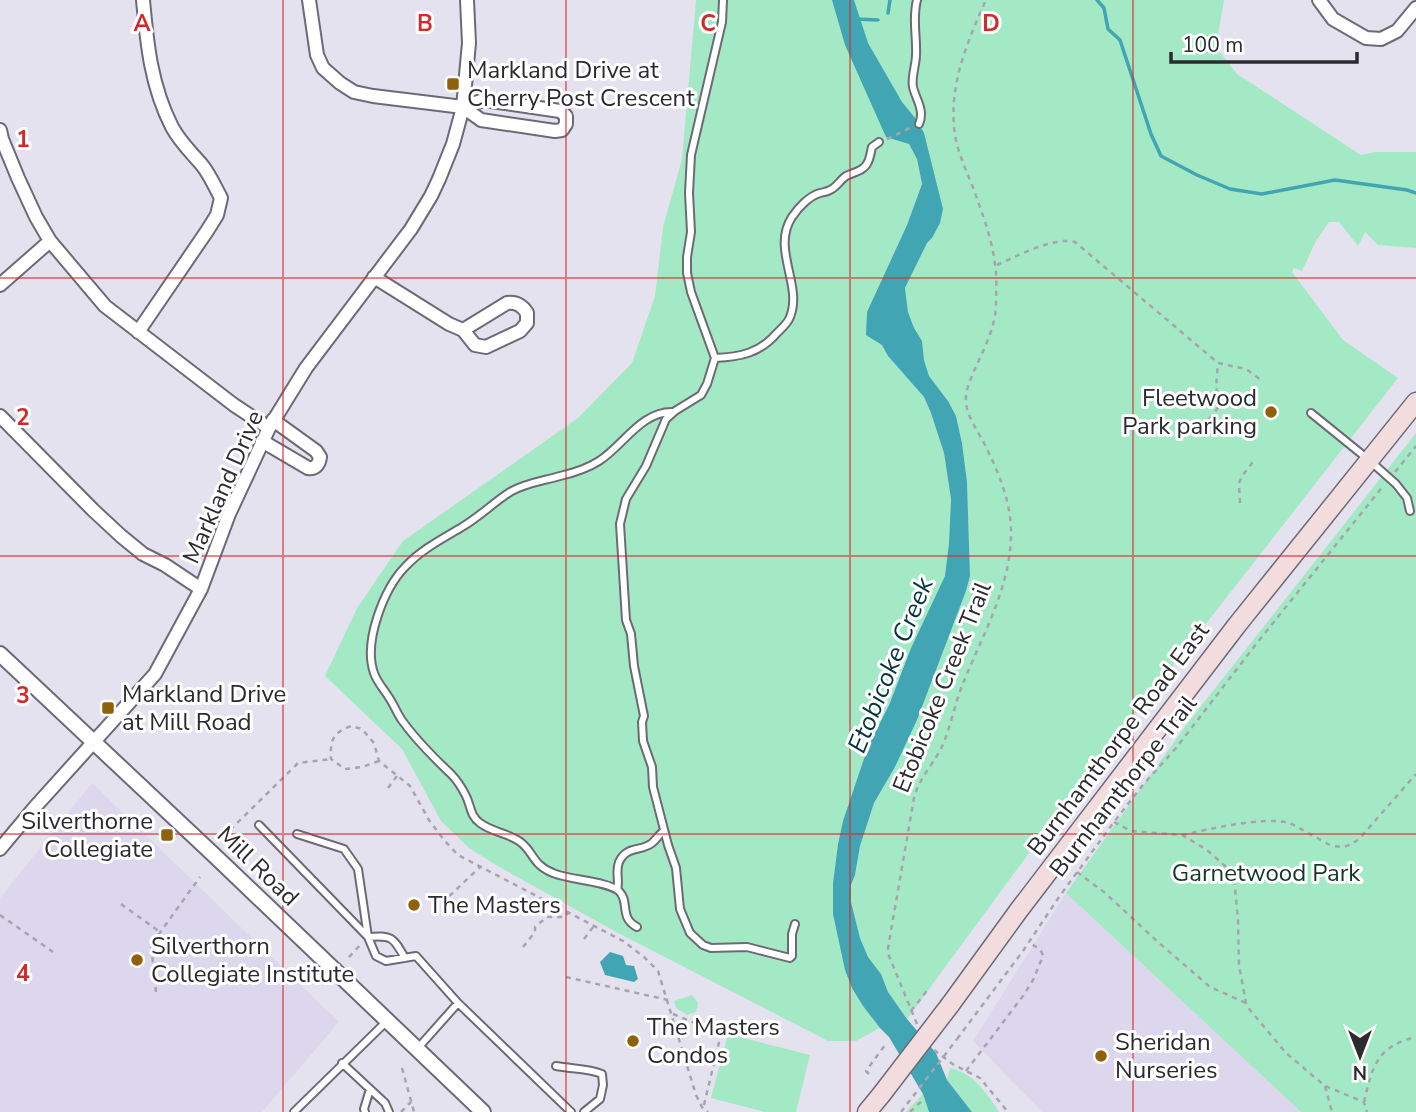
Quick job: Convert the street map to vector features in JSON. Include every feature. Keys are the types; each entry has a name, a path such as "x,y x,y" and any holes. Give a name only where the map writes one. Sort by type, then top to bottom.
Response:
{"main road":[{"name":"Burnhamthorpe Road East","path":"867,1112 1237,625 1416,402"}],"street":[{"path":"138,332 208,231 217,215 221,198 203,166 185,147 172,127 163,107 148,52 143,0"},
{"path":"309,0 317,55 323,68 354,92 463,107 484,100 554,110 562,112 566,124 562,130 555,131 481,120 463,107"},
{"name":"Markland Drive","path":"0,849 155,674 201,589 229,514 271,424 306,368 411,229 431,197 453,144 463,107 469,43 467,0"},
{"path":"1319,0 1333,19 1366,38 1381,39 1397,31 1416,8"},
{"path":"0,130 18,178 50,241 105,306 234,405 271,424 318,454 319,463 308,468 262,441"},
{"path":"0,285 50,241"},
{"path":"374,277 463,330 475,345 486,348 522,329 527,323 526,310 520,305 507,303 463,330"},
{"path":"0,416 121,537 143,554 201,589"},
{"name":"Mill Road","path":"0,654 483,1112"}],"lane":[{"path":"723,0 722,22 691,155 691,232 687,257 691,292 715,358 708,384 701,394 666,419 646,466 626,499 620,524 624,604 644,716 641,732 652,766 653,787 676,869 680,908 690,933 703,945 719,949 747,947 790,958 795,924"},
{"path":"917,0 913,82 920,106 919,124"},
{"path":"715,358 728,358 758,350 788,322 793,307 785,240 789,223 794,214 813,196 829,191 845,177 859,171 868,162 872,146 879,142"},
{"path":"637,927 626,917 623,898 617,890 544,869 536,863 520,841 496,832 475,819 457,782 412,733 378,681 372,667 371,638 381,607 397,576 428,547 511,492 599,461 653,416 673,412"},
{"path":"1311,413 1370,460 1402,491 1410,511"},
{"path":"259,825 368,937 386,936 395,941 405,958"},
{"path":"617,890 617,871 625,853 652,843 664,831"},
{"path":"297,834 344,849 358,869 368,937 376,956 386,961 416,956 458,1003 571,1112"},
{"path":"418,1048 458,1003"},
{"path":"294,1112 387,1021"},
{"path":"342,1063 385,1103 389,1112"},
{"path":"556,1066 592,1070 602,1074 600,1099 584,1112"},
{"path":"365,1112 370,1090"}],"path":[{"name":"Etobicoke Creek Trail","path":"921,1032 914,1021 888,948 914,798 920,781 944,741 961,689 1000,593 1010,557 1010,517 1003,485 966,403 967,392 995,318 996,265 954,128 958,76 986,0"},
{"path":"879,142 919,124"},
{"path":"996,265 1056,241 1075,242 1218,363 1246,369 1261,380"},
{"path":"1209,419 1220,405 1216,387 1218,363"},
{"path":"1397,469 1416,446"},
{"path":"1240,503 1239,483 1253,462"},
{"name":"Burnhamthorpe Trail","path":"901,1112 1028,943 1114,822 1382,488"},
{"path":"331,759 330,744 339,731 351,726 362,729 374,743 379,761 410,786 429,820 458,855 623,941 644,957 658,971 696,1095 703,1109 708,1112"},
{"path":"223,837 299,763 331,759 345,769 379,761"},
{"path":"1114,822 1131,831 1182,835 1273,821 1290,823 1338,848 1350,846 1360,838 1416,774"},
{"path":"388,788 397,776"},
{"path":"1182,835 1215,856 1233,877 1238,903 1239,965 1246,1003 1281,1048 1325,1086 1364,1102"},
{"path":"442,903 481,866"},
{"path":"1077,872 1104,892 1210,987 1246,1003"},
{"path":"156,992 151,945 200,877"},
{"path":"121,904 160,932"},
{"path":"523,947 535,932 535,927 547,917 564,917 568,913"},
{"path":"0,915 53,952"},
{"path":"584,939 594,926"},
{"path":"967,1071 1033,980 1044,956 1038,948 1028,943"},
{"path":"349,957 358,947"},
{"path":"566,977 668,1000"},
{"path":"911,1011 926,992 930,995"},
{"path":"673,1014 721,1034 703,1109"},
{"path":"1367,1112 1364,1102 1370,1073 1384,1053 1400,1041 1416,1037"},
{"path":"928,1042 935,1053 980,1078 1008,1112"},
{"path":"869,1074 866,1071 885,1045"},
{"path":"402,1068 414,1112"},
{"path":"1325,1086 1332,1112"},
{"path":"910,1112 923,1099"},
{"path":"401,1112 411,1102"}],"shaded area":[{"name":"Silverthorn Collegiate Institute","path":"92,783 339,1022 262,1112 0,1112 0,898"},
{"path":"1066,893 1301,1112 1042,1112 973,1041"}],"green space":[{"path":"696,0 1224,0 1216,47 1237,74 1361,155 1375,152 1416,152 1416,248 1378,245 1365,232 1358,246 1339,222 1329,222 1316,241 1302,271 1294,268 1292,272 1343,340 1398,378 1065,804 907,1019 888,992 860,938 851,902 851,885 874,803 917,720 970,576 967,482 956,416 929,376 922,341 908,312 905,288 932,238 924,133 909,144 917,159 922,184 907,225 867,312 888,356 924,397 931,413 944,453 951,498 949,543 945,577 911,648 843,821 838,844 833,883 833,914 863,1006 880,1028 856,1041 828,1041 616,932 469,848 441,821 402,749 325,676 357,608 403,541 578,418 632,363 655,296 663,227 682,159"},
{"name":"Garnetwood Park","path":"1416,433 1416,1112 1301,1112 1066,893 1187,724"},
{"path":"692,995 698,1003 696,1012 687,1015 676,1008 674,1001"},
{"path":"728,1034 810,1055 796,1112 765,1112 711,1098"},
{"path":"950,1068 972,1079 999,1112 972,1112 947,1080"},
{"path":"923,1094 929,1112 906,1112"}],"water":[{"name":"Etobicoke Creek","path":"832,0 854,0 868,43 902,102 924,133 943,209 940,223 905,288 908,312 922,341 929,376 956,416 967,482 970,576 917,720 874,803 860,846 851,885 851,902 860,938 888,992 936,1053 947,1080 972,1112 929,1112 923,1094 889,1037 852,988 845,970 833,914 833,883 843,821 868,747 945,576 951,499 944,453 924,397 888,356 882,345 866,335 867,312 907,225 922,184 917,159 909,144 886,137 845,45"},
{"path":"610,952 623,956 626,965 634,966 638,979 634,982 605,975 600,962"}],"waterway":[{"path":"888,13 890,0"},
{"path":"1097,0 1104,8 1108,29 1120,40 1161,156 1230,189 1262,194 1335,180 1416,193"},
{"path":"856,19 878,20"}],"place":[{"name":"Markland Drive at Cherry Post Crescent","path":"453,84"},
{"name":"Fleetwood Park parking","path":"1271,412"},
{"name":"Markland Drive at Mill Road","path":"108,708"},
{"name":"Silverthorne Collegiate","path":"167,835"},
{"name":"The Masters","path":"414,905"},
{"name":"Silverthorn Collegiate Institute","path":"137,960"},
{"name":"The Masters Condos","path":"633,1041"},
{"name":"Sheridan Nurseries","path":"1101,1056"}]}
